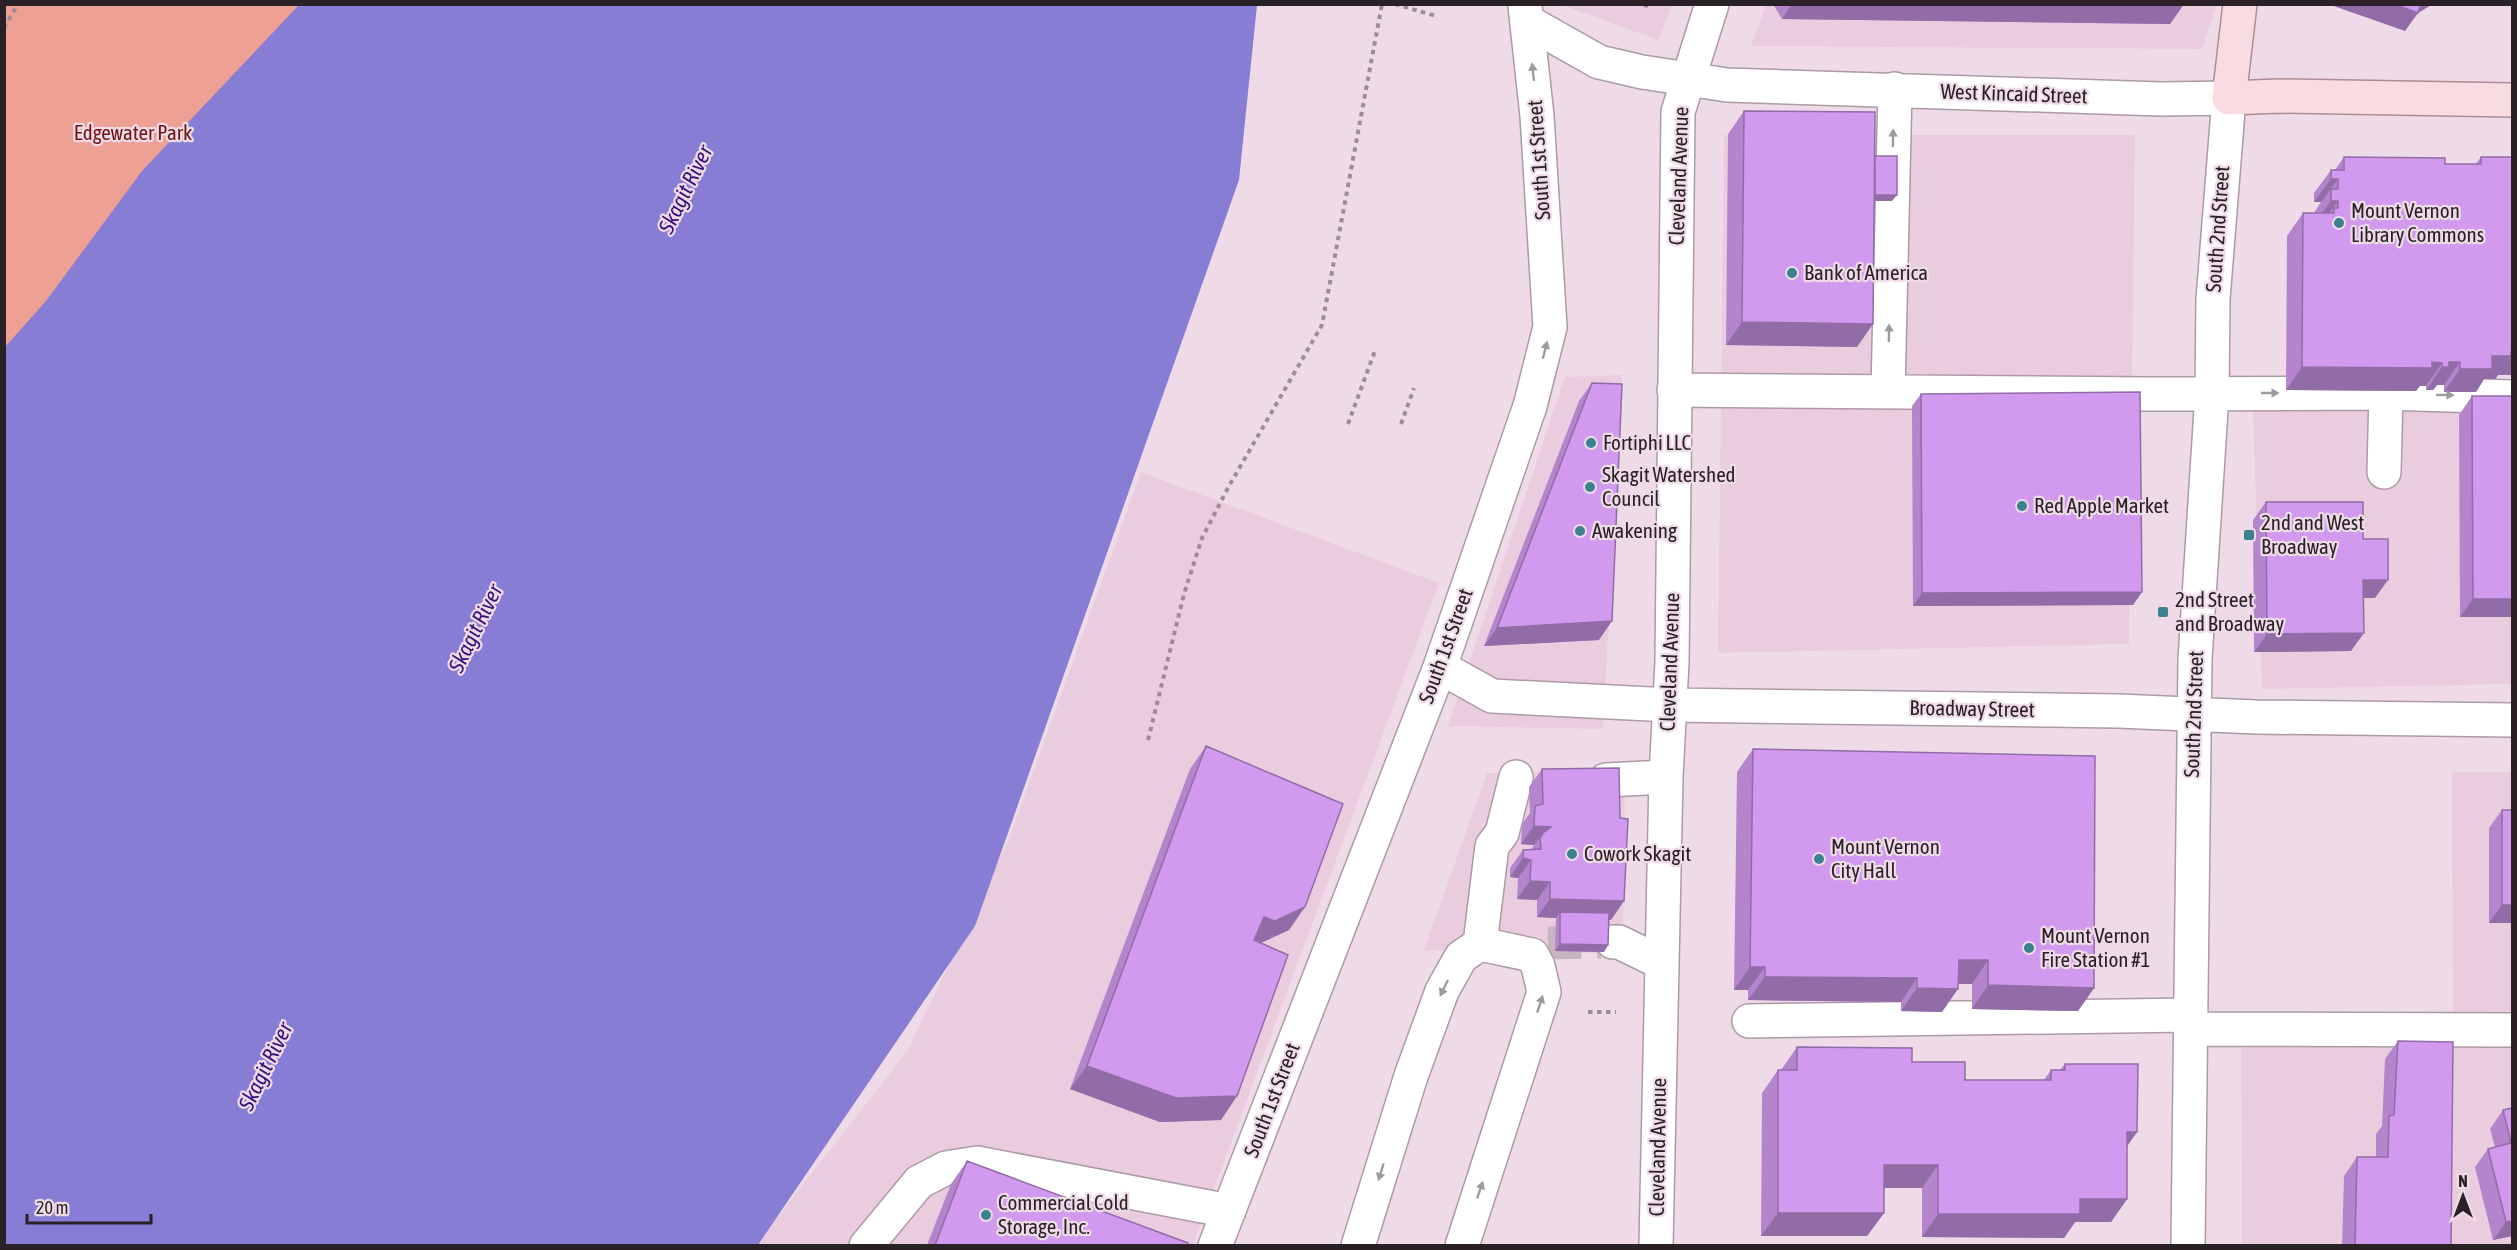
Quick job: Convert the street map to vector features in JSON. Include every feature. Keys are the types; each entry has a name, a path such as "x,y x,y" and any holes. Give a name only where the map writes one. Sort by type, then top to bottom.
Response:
{"main road":[{"name":"South 2nd Street","path":"2229,98 2240,4"},
{"name":"West Kincaid Street","path":"2229,98 2279,96 2512,100"}],"street":[{"path":"1688,79 1712,4"},
{"name":"West Kincaid Street","path":"1526,13 1599,62 1727,85 2161,99 2229,98"},
{"name":"South 1st Street","path":"1215,1245 1440,667 1530,406 1550,327 1537,116 1526,13"},
{"name":"Cleveland Avenue","path":"1656,1245 1666,777 1670,705 1678,112 1688,79"},
{"path":"1888,392 1895,89"},
{"name":"South 2nd Street","path":"2187,1245 2193,714 2212,394 2213,299 2229,98"},
{"path":"1674,390 2386,393 2512,397"},
{"path":"2384,472 2386,393"},
{"name":"Broadway Street","path":"1440,667 1492,696 1670,705 2119,711 2512,720"},
{"path":"1480,944 1492,846 1502,833 1516,777"},
{"path":"1606,780 1666,777"},
{"path":"1612,942 1619,942 1662,963"},
{"path":"1358,1245 1411,1076 1442,991 1461,957 1480,944 1540,949 1538,966 1544,992 1462,1245"},
{"path":"1749,1021 2190,1022 2512,1030"},
{"path":"866,1245 919,1182 946,1168 977,1163 1229,1211"}],"path":[{"path":"4,28 18,4"},
{"path":"1148,740 1184,594 1202,538 1229,486 1322,325 1382,4"},
{"path":"1395,4 1436,16"},
{"path":"1348,424 1376,348"},
{"path":"1401,424 1414,388"},
{"path":"1588,1012 1616,1012"}],"shaded area":[{"path":"1562,5 1672,5 1658,40"},
{"path":"1766,5 2217,5 2202,49 1751,46"},
{"path":"1724,135 2135,135 2129,644 1718,653"},
{"path":"1622,375 1603,729 1448,726 1565,377"},
{"path":"2253,409 2512,412 2512,684 2262,689"},
{"path":"1141,472 1439,583 1193,1245 755,1246 908,1050 1009,839"},
{"path":"1625,771 1623,954 1424,950 1487,773"},
{"path":"2452,772 2512,772 2512,1016 2453,1017"},
{"path":"2512,1043 2512,1245 2242,1245 2241,1046"}],"green space":[{"name":"Edgewater Park","path":"5,5 350,5 5,531"}],"water":[{"name":"Skagit River","path":"299,5 1257,5 1239,180 975,926 758,1245 5,1245 5,347 46,301 142,171"}],"building":[{"path":"2394,4 2421,4 2418,13"},
{"name":"Bank of America","path":"1744,111 1875,112 1873,324 1742,322"},
{"path":"1875,156 1897,156 1897,195 1875,195"},
{"name":"Mount Vernon Library Commons","path":"2344,157 2445,158 2445,164 2481,164 2481,157 2512,157 2511,356 2492,356 2492,369 2460,369 2460,362 2449,362 2449,367 2442,367 2442,363 2432,362 2432,368 2302,367 2303,213 2334,213 2334,208 2338,208 2338,201 2331,201 2331,189 2338,189 2338,179 2331,179 2331,170 2344,170"},
{"path":"1592,383 1622,384 1612,621 1497,628"},
{"name":"Red Apple Market","path":"2140,392 2142,592 1922,593 1921,394"},
{"path":"2472,396 2512,396 2512,599 2473,599"},
{"path":"2266,502 2363,502 2363,539 2388,539 2388,580 2363,580 2364,633 2267,634"},
{"path":"1206,746 1343,804 1305,907 1275,921 1264,917 1254,940 1288,955 1237,1096 1176,1098 1087,1066"},
{"path":"1753,749 2095,756 2094,988 1988,985 1988,960 1959,960 1958,989 1917,988 1917,978 1765,977 1765,967 1750,967"},
{"name":"Cowork Skagit","path":"1619,768 1620,818 1628,819 1624,901 1550,899 1550,882 1530,881 1531,860 1523,858 1523,850 1541,849 1540,838 1551,827 1534,826 1535,806 1543,804 1542,769"},
{"path":"2502,810 2512,810 2512,905 2502,905"},
{"path":"1560,912 1609,913 1608,945 1560,944"},
{"path":"2398,1041 2453,1042 2451,1245 2355,1245 2357,1157 2388,1157 2389,1116 2394,1115"},
{"path":"1797,1047 1912,1048 1912,1062 1965,1062 1965,1080 2051,1080 2051,1070 2065,1070 2065,1064 2138,1064 2137,1132 2127,1132 2127,1199 2080,1199 2080,1214 1938,1214 1938,1165 1884,1165 1884,1213 1778,1213 1778,1070 1797,1070"},
{"path":"2512,1108 2512,1221 2506,1222 2488,1149 2511,1143 2503,1110"},
{"path":"967,1161 1188,1243 1187,1245 935,1245"}],"tunnel":[{"path":"1548,943 1601,942"}],"place":[{"name":"Mount Vernon Library Commons","path":"2339,223"},
{"name":"Bank of America","path":"1792,273"},
{"name":"Fortiphi LLC","path":"1591,443"},
{"name":"Skagit Watershed Council","path":"1590,487"},
{"name":"Red Apple Market","path":"2022,506"},
{"name":"Awakening","path":"1580,531"},
{"name":"2nd and West Broadway","path":"2249,535"},
{"name":"2nd Street and Broadway","path":"2163,612"},
{"name":"Cowork Skagit","path":"1572,854"},
{"name":"Mount Vernon City Hall","path":"1819,859"},
{"name":"Mount Vernon Fire Station #1","path":"2029,948"},
{"name":"Commercial Cold Storage, Inc.","path":"986,1215"}]}
